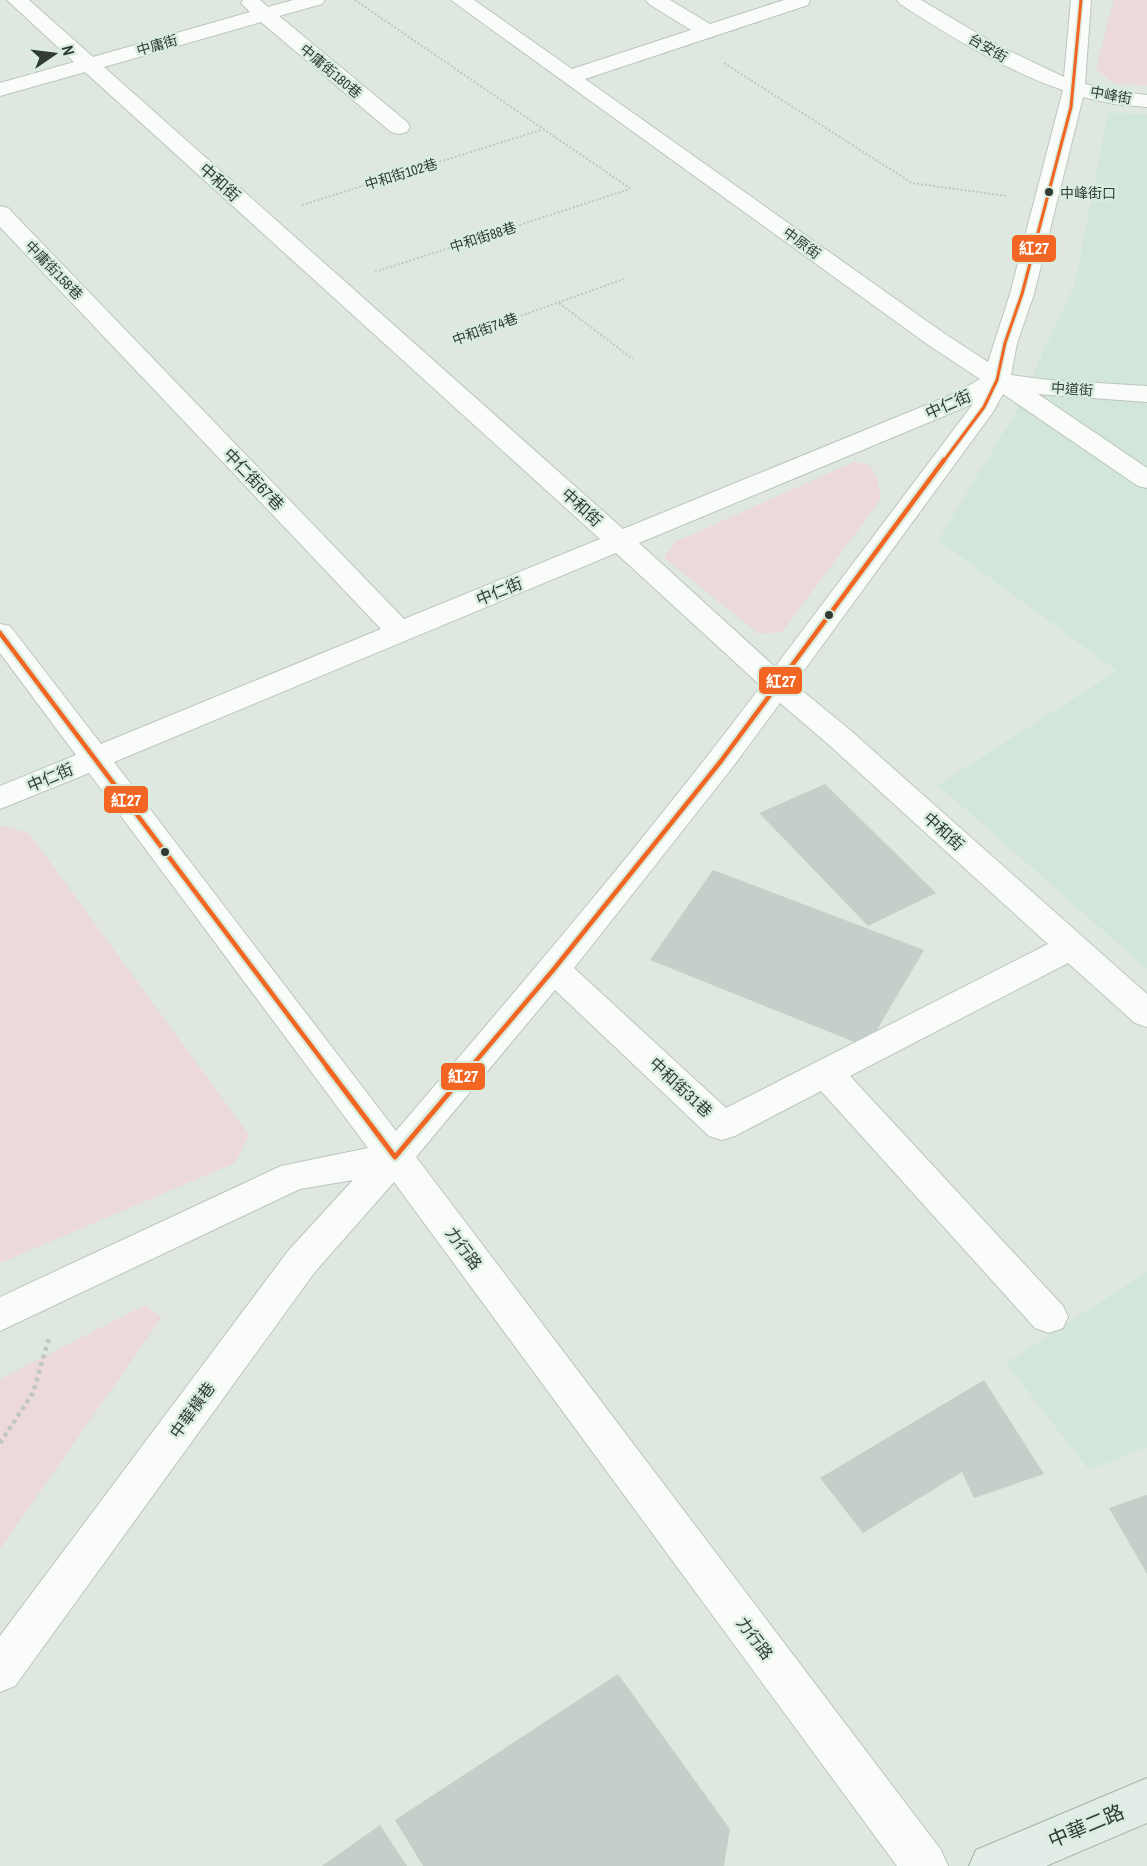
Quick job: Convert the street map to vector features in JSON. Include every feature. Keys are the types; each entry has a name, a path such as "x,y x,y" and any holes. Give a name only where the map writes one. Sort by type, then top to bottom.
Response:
{"main road":[{"name":"中華二路","path":"992,1866 1147,1800"}],"street":[{"name":"中和街","path":"17,0 620,541 777,685 839,737 1147,1014"},
{"name":"中庸街180巷","path":"247,0 399,127"},
{"name":"中庸街","path":"0,90 315,0"},
{"name":"中原街","path":"461,0 936,339 1147,480"},
{"path":"656,0 707,31"},
{"name":"台安街","path":"907,0 1004,59 1074,88"},
{"name":"中華橫巷","path":"0,1671 302,1262 395,1157 554,969 721,761 984,407 997,380 1005,343 1022,294 1074,88 1081,0"},
{"path":"570,77 801,1"},
{"name":"中峰街","path":"1074,88 1110,98 1147,101"},
{"name":"中庸街158巷","path":"0,213 108,327"},
{"name":"中仁街67巷","path":"108,327 400,632"},
{"name":"中道街","path":"997,380 1049,388 1147,394"},
{"name":"中仁街","path":"0,798 967,397 997,380"},
{"name":"力行路","path":"0,633 925,1866"},
{"name":"中和街31巷","path":"554,969 722,1126 1072,946"},
{"path":"826,1073 1049,1317"},
{"path":"0,1315 294,1176 395,1157"}],"path":[{"path":"355,0 541,130"},
{"path":"685,39 912,183 1046,202"},
{"name":"中和街88巷","path":"335,285 631,189 541,130"},
{"name":"中和街102巷","path":"260,218 541,130"},
{"name":"中和街74巷","path":"413,355 624,279"},
{"path":"558,303 633,358"},
{"path":"0,1443 33,1393 51,1332"}],"shaded area":[{"path":"1114,0 1147,0 1147,85 1116,84 1096,69"},
{"path":"1108,113 1147,114 1147,969 938,785 1117,671 938,540 1013,417 1075,284"},
{"path":"854,462 870,465 877,477 881,499 782,632 759,634 664,558 675,542"},
{"path":"0,825 29,833 249,1135 235,1163 0,1263"},
{"path":"1147,1272 1147,1447 1089,1470 1006,1363"},
{"path":"145,1305 162,1317 0,1549 0,1379"}],"building":[{"path":"825,784 936,893 868,926 759,813"},
{"path":"713,870 924,950 867,1047 650,960"},
{"path":"984,1380 1044,1474 974,1498 962,1472 863,1533 820,1478"},
{"path":"1147,1495 1147,1574 1109,1508"},
{"path":"618,1674 730,1829 724,1866 423,1866 395,1820"},
{"path":"380,1825 407,1866 322,1866"}],"transit line":[{"name":"紅27","path":"0,633 395,1157 554,969 721,761 984,407 997,380 1005,343 1022,294 1071,107 1081,0"}],"place":[{"name":"中峰街口","path":"1049,192"}]}
